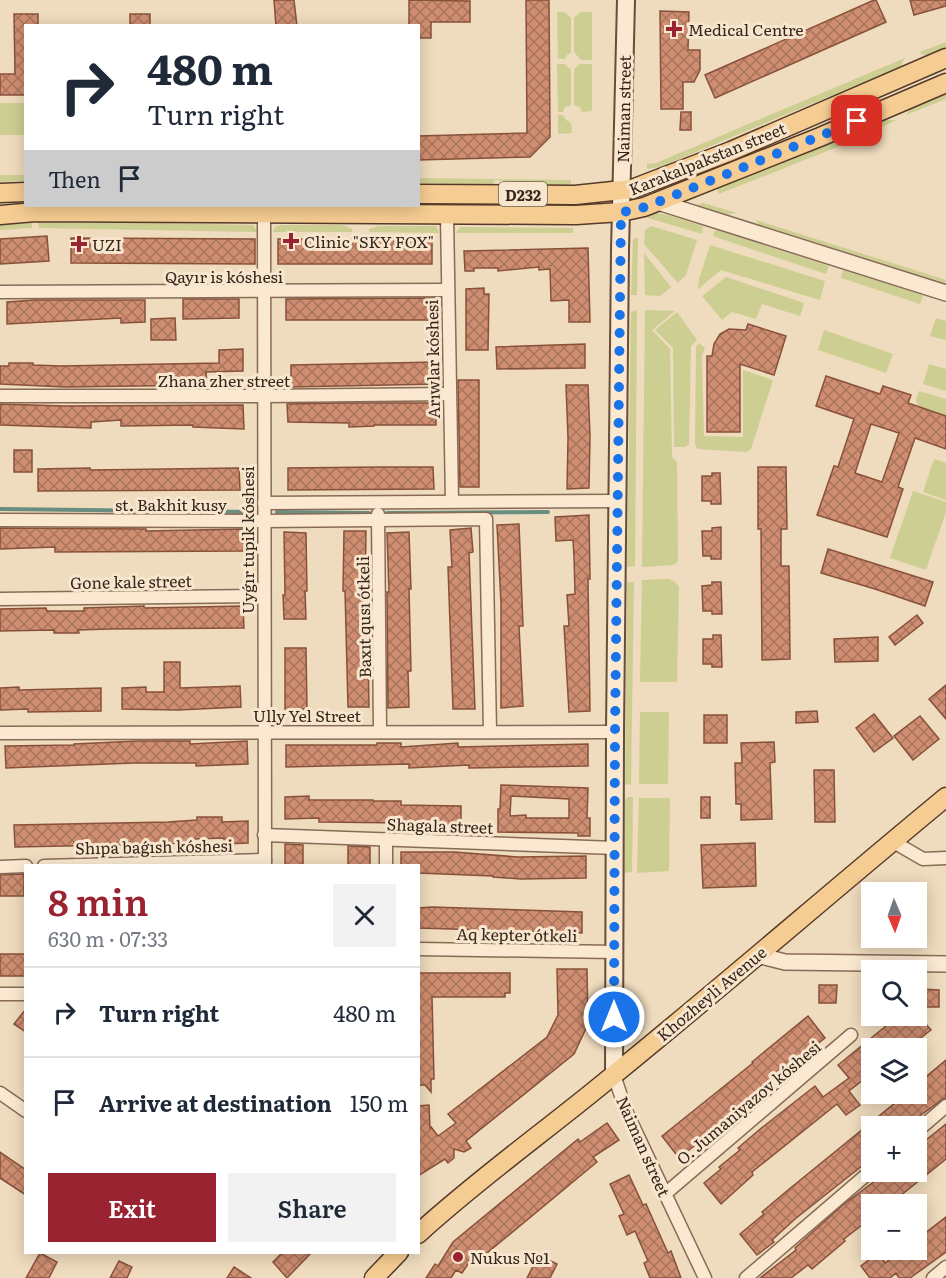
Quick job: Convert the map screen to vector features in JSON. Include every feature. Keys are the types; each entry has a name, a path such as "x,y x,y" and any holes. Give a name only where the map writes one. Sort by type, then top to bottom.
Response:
{"main road":[{"name":"Naiman street","path":"614,1075 621,192 626,0"},
{"name":"Karakalpakstan street","path":"420,194 575,195 621,192 653,183 946,58"},
{"name":"Karakalpakstan street","path":"0,215 35,212 447,216 569,215 637,210 946,83"},
{"path":"653,183 658,202"},
{"path":"0,193 24,192"},
{"name":"Khozheyli Avenue","path":"420,1231 538,1133 614,1075 946,796"},
{"path":"374,1278 397,1254"}],"street":[{"name":"Karakalpakstan street","path":"658,202 946,292"},
{"name":"Uyǵır tupik kóshesi","path":"264,214 264,863"},
{"name":"Arıwlar kóshesi","path":"447,216 448,394 452,501"},
{"name":"Qayır is kóshesi","path":"0,292 447,290"},
{"name":"Zhana zher street","path":"0,396 448,394"},
{"path":"264,502 618,501"},
{"name":"Baxıt qusı ótkeli","path":"378,502 380,732"},
{"name":"st. Bakhit kusy","path":"0,520 486,519 490,732"},
{"name":"Gone kale street","path":"0,599 263,596"},
{"name":"Ully Yel Street","path":"0,733 615,732"},
{"name":"Shagala street","path":"264,835 615,848"},
{"path":"386,839 386,864"},
{"path":"892,842 923,859 946,858"},
{"name":"Shıpa baǵısh kóshesi","path":"191,864 264,863"},
{"path":"0,867 24,866"},
{"name":"Aq kepter ótkeli","path":"420,949 615,952"},
{"path":"757,955 785,962 946,964"},
{"path":"0,994 24,994"},
{"name":"O. Jumaniyazov kóshesi","path":"665,1194 852,1035"},
{"name":"Naiman street","path":"614,1075 626,1111 705,1278"},
{"path":"0,1093 24,1110"},
{"path":"927,1122 946,1106"},
{"path":"746,1278 861,1179"},
{"path":"933,1278 946,1267"}],"green space":[{"path":"557,12 564,12 571,18 571,53 565,59 558,59"},
{"path":"580,12 592,12 592,60 581,60 574,52 574,18"},
{"path":"946,42 946,49 930,55 923,55 920,52"},
{"path":"905,58 900,67 660,167 647,169 647,164 656,163"},
{"path":"557,64 565,64 571,70 571,105 565,107 563,112 558,112"},
{"path":"580,64 592,64 592,111 582,112 580,107 574,105 574,69"},
{"path":"946,92 946,99 906,115 911,107"},
{"path":"0,103 24,103 24,135 0,135"},
{"path":"558,115 563,115 571,123 572,133 558,134"},
{"path":"882,120 897,120 832,149 719,194 717,188"},
{"path":"0,175 24,175 24,181 0,182"},
{"path":"420,178 571,180 571,186 509,185 509,181 494,180 493,185 420,183"},
{"path":"703,203 737,213 725,215 695,206"},
{"path":"655,213 703,226 702,234 648,218 648,214"},
{"path":"756,220 946,280 946,283 759,225"},
{"path":"32,223 32,228 0,230 0,224"},
{"path":"38,223 253,225 258,232 39,228"},
{"path":"281,225 343,225 352,229 352,232 273,232 275,227"},
{"path":"378,226 436,226 439,233 369,232 369,229"},
{"path":"651,226 697,240 686,275 678,283 644,244 645,230"},
{"path":"460,227 573,228 573,233 456,233"},
{"path":"715,230 829,266 826,274 713,236"},
{"path":"638,238 637,295 631,295 633,239"},
{"path":"710,245 825,281 820,300 721,270 698,289"},
{"path":"644,253 671,287 660,296 645,295"},
{"path":"843,270 923,295 920,304 841,278"},
{"path":"726,277 804,303 800,316 762,304 756,319 732,312 722,320 702,296"},
{"path":"637,310 635,566 627,567 631,312"},
{"path":"645,310 675,311 652,330 670,349 672,457 677,462 678,561 674,565 642,567"},
{"path":"677,312 697,340 691,346 689,444 685,447 674,447 673,348 655,330"},
{"path":"936,318 946,321 946,340 930,336"},
{"path":"824,330 893,354 886,373 818,350"},
{"path":"699,343 705,348 702,356 704,436 743,437 743,370 773,380 751,449 746,452 698,449 695,445 696,347"},
{"path":"929,364 946,369 946,391 923,384"},
{"path":"919,391 946,399 946,417 919,408 916,400"},
{"path":"934,459 946,463 946,500 923,492"},
{"path":"913,491 946,502 946,512 926,570 890,558"},
{"path":"669,579 679,587 677,682 640,682 642,580"},
{"path":"627,582 634,582 631,785 625,784"},
{"path":"640,712 669,712 668,784 639,784"},
{"path":"633,797 632,872 624,873 625,800"},
{"path":"639,798 670,798 669,871 637,873"}],"building":[{"path":"274,0 294,0 297,24 276,24"},
{"path":"409,0 470,1 470,22 431,22 431,38 420,38 420,24 409,24"},
{"path":"526,0 549,0 550,137 530,157 420,160 420,136 527,133"},
{"path":"874,0 886,22 715,98 705,75"},
{"path":"910,0 946,0 946,6 914,15"},
{"path":"660,11 689,12 688,50 700,50 700,70 694,82 683,82 683,109 661,109"},
{"path":"14,14 38,14 38,24 24,24 24,95 0,95 0,74 15,74"},
{"path":"130,14 150,14 150,24 130,24"},
{"path":"681,112 691,112 691,130 680,130"},
{"path":"47,236 49,261 0,264 0,239"},
{"path":"71,238 255,239 255,264 71,263"},
{"path":"278,239 432,239 432,264 278,264"},
{"path":"588,248 590,322 569,322 569,300 551,301 550,269 539,270 539,267 498,271 498,268 474,268 474,271 465,271 464,251"},
{"path":"484,288 484,294 489,294 488,350 466,350 466,289"},
{"path":"435,298 435,320 286,320 286,299"},
{"path":"183,299 239,299 239,318 183,319"},
{"path":"145,300 145,322 121,323 121,318 7,324 7,302"},
{"path":"175,318 176,340 151,340 151,319"},
{"path":"748,324 786,336 774,375 740,364 740,432 707,432 707,356 712,356 714,344 720,334 729,329 746,330"},
{"path":"585,344 585,368 497,369 496,347"},
{"path":"243,349 243,371 206,372 207,385 65,387 0,384 0,366 9,366 9,363 61,366 219,363 219,350"},
{"path":"437,362 437,384 291,387 291,365"},
{"path":"826,376 880,394 883,386 911,395 908,403 946,416 946,449 915,438 898,487 903,489 887,537 817,515 834,466 838,467 854,419 816,406","holes":["871,424 899,433 882,482 855,473"]},
{"path":"458,380 479,380 479,487 460,487"},
{"path":"566,385 588,385 589,488 567,489"},
{"path":"436,403 436,425 349,427 349,423 288,422 287,404"},
{"path":"0,404 243,405 244,429 193,427 193,425 121,426 121,420 91,422 91,428 0,425"},
{"path":"14,450 32,450 32,472 14,472"},
{"path":"433,467 434,489 288,490 288,468"},
{"path":"758,467 786,467 787,529 781,529 781,566 789,566 790,659 762,660"},
{"path":"90,468 90,470 239,468 240,490 38,491 38,469"},
{"path":"712,473 720,473 721,504 702,501 702,476 712,476"},
{"path":"589,515 590,711 569,712 564,626 569,626 567,595 575,594 573,540 556,541 555,517"},
{"path":"519,524 523,626 519,626 523,706 501,708 501,603 497,525"},
{"path":"721,527 721,559 703,556 702,531 712,531 712,528"},
{"path":"0,528 146,529 146,531 243,529 244,551 55,552 55,547 0,549"},
{"path":"471,528 473,552 469,553 475,709 453,709 448,567 452,567 450,530"},
{"path":"344,531 366,531 365,595 367,595 369,707 348,707 345,591 343,591"},
{"path":"284,532 306,533 306,619 284,619"},
{"path":"409,532 411,671 408,671 409,707 388,708 387,533"},
{"path":"828,549 933,582 925,606 821,573"},
{"path":"712,582 721,582 722,614 703,611 702,586 712,585"},
{"path":"144,606 144,608 243,606 244,628 78,630 79,633 54,633 54,630 0,631 0,609 46,608 47,611 84,611 84,608"},
{"path":"917,615 923,623 895,645 889,637"},
{"path":"713,635 721,635 722,667 703,664 703,639 713,639"},
{"path":"878,637 878,661 835,662 834,639"},
{"path":"285,648 306,648 307,709 285,709"},
{"path":"164,662 180,662 180,688 240,686 241,707 178,710 122,709 122,688 146,687 146,692 164,692"},
{"path":"946,685 946,719 929,699"},
{"path":"19,687 19,690 101,688 101,711 0,710 0,688"},
{"path":"817,711 818,722 796,723 796,712"},
{"path":"874,714 893,738 874,752 856,728"},
{"path":"704,715 727,715 727,743 704,743"},
{"path":"920,716 939,739 913,760 894,736"},
{"path":"190,741 190,744 247,741 248,764 196,766 196,763 134,763 6,768 5,746"},
{"path":"774,742 775,762 770,763 772,819 741,820 741,804 736,804 735,763 742,763 741,743"},
{"path":"377,743 401,743 401,747 458,743 458,747 588,744 588,766 469,768 469,765 409,768 409,764 286,767 286,745 377,745"},
{"path":"814,770 834,770 835,822 815,822"},
{"path":"501,785 588,788 587,818 590,818 590,836 578,836 578,833 498,832 498,809 500,809","holes":["511,796 569,799 569,818 510,816"]},
{"path":"309,796 309,800 401,801 401,805 461,806 461,828 408,827 408,823 319,822 319,818 285,819 285,797"},
{"path":"701,797 710,797 710,818 701,818"},
{"path":"197,817 222,817 222,822 248,821 248,843 224,844 224,838 192,839 193,842 165,844 15,847 14,825 168,822 197,820"},
{"path":"755,843 756,886 703,888 701,845"},
{"path":"285,844 303,845 303,864 285,864"},
{"path":"348,846 370,847 370,864 348,864"},
{"path":"401,852 454,852 518,857 586,856 586,878 521,879 420,873 420,864 401,864"},
{"path":"24,874 24,896 0,896 0,875"},
{"path":"420,908 582,912 582,933 420,928"},
{"path":"0,954 24,954 24,976 0,976"},
{"path":"557,969 587,969 588,1024 574,1054 466,1141 471,1148 464,1152 454,1149 454,1158 448,1163 445,1159 420,1175 420,1106 429,1105 430,1128 438,1136 456,1123 448,1114 547,1037 558,1015"},
{"path":"420,973 510,973 510,993 505,993 505,997 432,997 434,1079 431,1079 431,1092 425,1085 420,1085"},
{"path":"819,985 837,985 836,1003 819,1003"},
{"path":"927,989 939,990 939,1007 927,1007"},
{"path":"24,1012 24,1031 14,1024"},
{"path":"808,1016 825,1038 679,1158 662,1136"},
{"path":"927,1025 931,1030 921,1038 871,1038 886,1026"},
{"path":"861,1046 861,1082 849,1091 860,1105 846,1115 837,1104 752,1172 753,1175 721,1204 704,1183 740,1150 738,1148 815,1086 823,1097 849,1078 838,1065"},
{"path":"946,1060 946,1097 920,1116 879,1116 894,1104 927,1104 927,1076"},
{"path":"607,1123 619,1140 593,1157 597,1162 481,1258 476,1252 462,1273 456,1270 451,1278 426,1278 435,1264 438,1266 453,1242 578,1139 580,1142"},
{"path":"946,1124 946,1159 927,1174 927,1139"},
{"path":"861,1131 861,1167 795,1219 772,1240 774,1242 757,1255 740,1234 788,1190"},
{"path":"0,1152 24,1169 24,1194 0,1178"},
{"path":"629,1175 643,1205 646,1204 668,1253 671,1251 681,1278 650,1278 644,1263 648,1261 635,1231 627,1235 619,1216 624,1214 610,1184"},
{"path":"874,1182 917,1182 902,1194 861,1194 861,1226 812,1269 808,1265 791,1278 760,1278 796,1250 795,1248 844,1204"},
{"path":"946,1217 946,1252 910,1278 899,1278 896,1273 890,1278 870,1278 861,1266 869,1260 883,1260 885,1263 889,1260 927,1260 927,1232"},
{"path":"39,1254 57,1262 49,1278 26,1278"},
{"path":"281,1254 310,1254 287,1278 273,1262"},
{"path":"539,1255 557,1264 550,1278 527,1278"},
{"path":"119,1261 132,1267 127,1278 110,1278"},
{"path":"234,1267 251,1278 227,1278"}],"waterway":[{"path":"0,509 253,512"},
{"path":"277,512 369,513"},
{"path":"387,513 548,512"}],"place":[{"name":"Medical Centre","path":"674,29"},
{"name":"Clinic \"SKY FOX\"","path":"291,241"},
{"name":"UZI","path":"79,244"},
{"name":"Nukus №1","path":"458,1257"}],"route":[{"path":"614,1017 621,212 637,210 658,202 857,121"}]}
